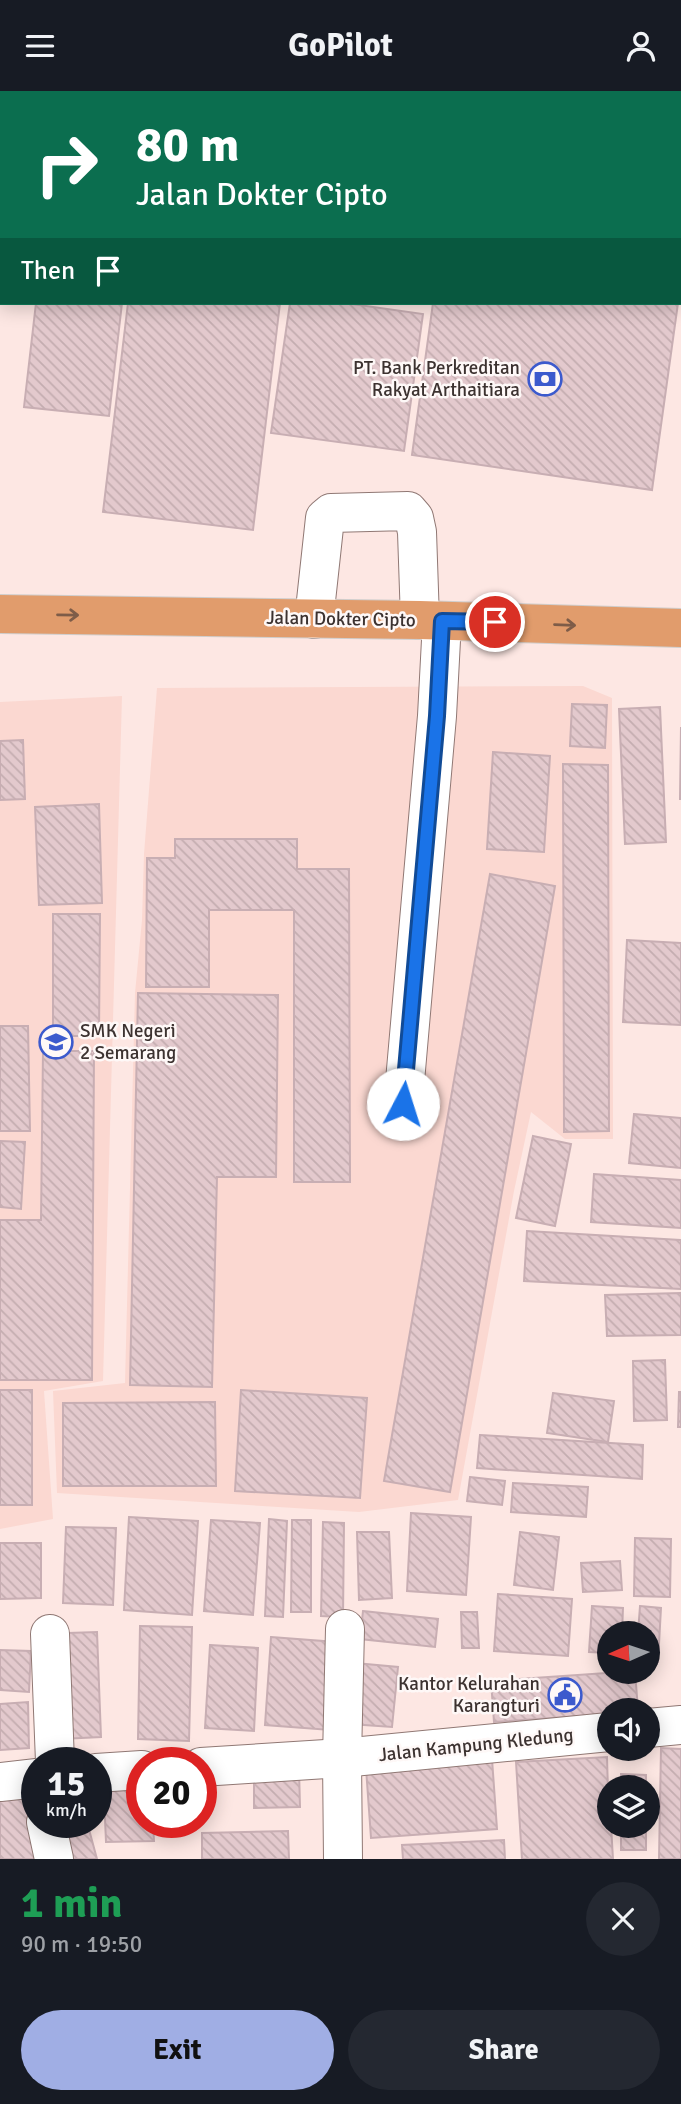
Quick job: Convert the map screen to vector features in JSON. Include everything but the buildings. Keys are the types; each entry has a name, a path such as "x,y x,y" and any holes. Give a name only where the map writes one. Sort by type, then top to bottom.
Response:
{"highway":[{"name":"Jalan Dokter Cipto","path":"0,614 431,620 681,628"}],"street":[{"path":"314,619 325,518 331,513 408,511 414,518 417,532 431,620 437,716 403,1104"},
{"path":"343,1859 345,1629"},
{"path":"50,1634 54,1747"},
{"path":"660,1727 681,1725"},
{"name":"Jalan Kampung Kledung","path":"217,1766 342,1758 597,1733"},
{"path":"0,1782 21,1780"},
{"path":"49,1838 54,1859"}],"shaded area":[{"path":"583,686 612,698 613,1139 565,1139 531,1112 458,1500 359,1512 57,1493 53,1391 125,1383 135,993 157,688"},
{"name":"SMK Negeri 2 Semarang","path":"122,696 103,1381 44,1391 53,1519 0,1529 0,702"}],"place":[{"name":"PT. Bank Perkreditan Rakyat Arthaitiara","path":"545,379"},
{"name":"SMK Negeri 2 Semarang","path":"56,1042"},
{"name":"Kantor Kelurahan Karangturi","path":"565,1695"}],"route":[{"path":"403,1104 437,716 442,621 495,622"}]}
